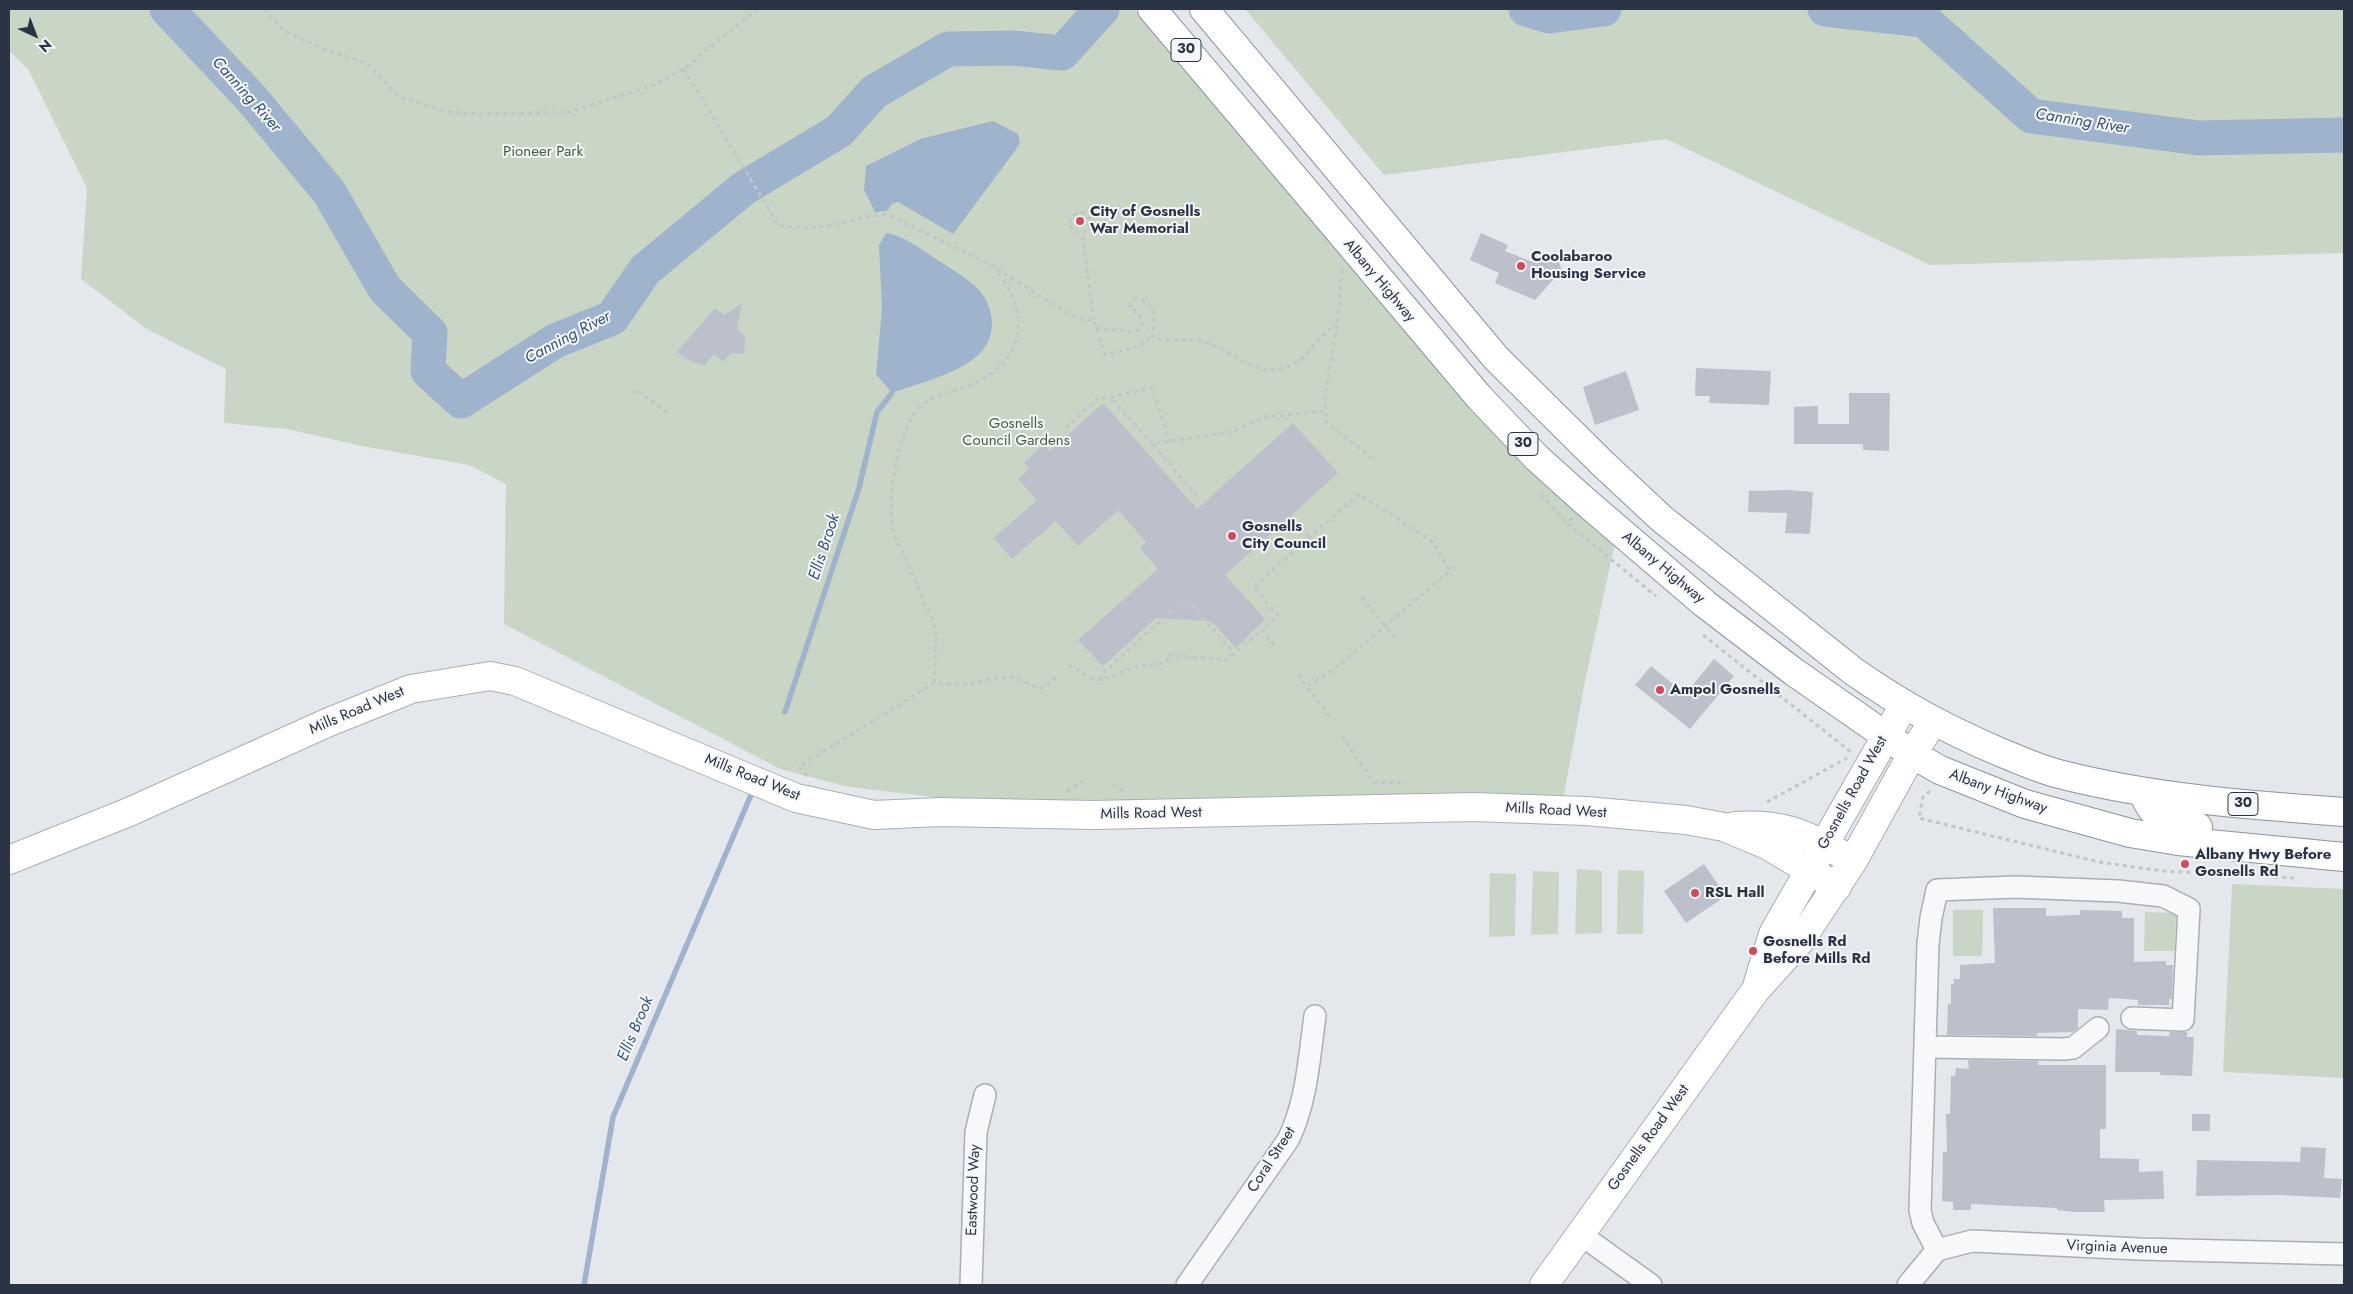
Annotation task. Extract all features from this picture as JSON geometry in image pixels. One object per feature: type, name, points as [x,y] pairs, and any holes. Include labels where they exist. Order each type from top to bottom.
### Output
[{"type":"main road","name":"Albany Highway","points":[[1152,9],[1479,397],[1555,474],[1705,604],[1794,672],[1912,754],[1948,774],[2025,804],[2130,833],[2178,841],[2344,857]]},
{"type":"main road","name":"30","points":[[1204,9],[1496,358],[1602,463],[1662,519],[1853,671],[1904,705],[1958,735],[2058,774],[2143,792],[2221,802],[2344,812]]},
{"type":"main road","points":[[1445,297],[1468,341],[1532,411],[1554,441],[1558,456],[1555,474]]},
{"type":"main road","name":"Mills Road West","points":[[9,860],[130,812],[329,722],[411,689],[490,676],[515,680],[796,798],[874,815],[940,812],[1093,815],[1473,807],[1586,811],[1686,820],[1724,827],[1767,844],[1837,887]]},
{"type":"main road","name":"Gosnells Road West","points":[[1755,991],[1773,934],[1872,765],[1885,735],[1904,705]]},
{"type":"main road","name":"Gosnells Road West","points":[[1544,1285],[1755,991],[1800,941],[1853,861],[1912,754],[1933,722]]},
{"type":"main road","points":[[2143,792],[2149,808],[2158,817],[2167,821],[2218,831],[2321,844],[2344,853]]},
{"type":"main road","name":"Mills Road West","points":[[1724,827],[1762,824],[1800,832],[1853,861]]},
{"type":"street","points":[[1908,1285],[1937,1250],[1923,1223],[1920,1210],[1928,944],[1930,918],[1937,890],[2016,887],[2118,892],[2164,896],[2188,909],[2182,1020],[2132,1018]]},
{"type":"street","name":"Coral Street","points":[[1187,1285],[1288,1140],[1297,1121],[1304,1094],[1315,1016]]},
{"type":"street","points":[[1925,1046],[2073,1048],[2098,1028]]},
{"type":"street","name":"Eastwood Way","points":[[971,1285],[976,1132],[985,1095]]},
{"type":"street","points":[[1580,1234],[1650,1285]]},
{"type":"street","name":"Virginia Avenue","points":[[1937,1250],[1972,1241],[2149,1249],[2344,1254]]},
{"type":"path","points":[[264,9],[284,31],[324,49],[367,63],[399,97],[449,112],[478,114],[570,112],[656,84],[684,69],[757,9]]},
{"type":"path","points":[[684,69],[779,226],[795,228],[843,223],[869,216],[889,215],[993,266],[1080,319],[1094,321]]},
{"type":"path","points":[[1079,213],[1088,216],[1090,223],[1088,230],[1082,233],[1076,232],[1070,224],[1071,218],[1079,213]]},
{"type":"path","points":[[1082,233],[1094,321],[1096,328],[1106,355],[1142,345],[1152,336],[1156,320],[1146,302],[1136,299],[1130,307],[1140,316],[1142,325],[1139,330],[1134,332],[1096,328]]},
{"type":"path","points":[[934,683],[936,634],[933,620],[893,530],[893,496],[896,471],[900,446],[909,424],[921,406],[937,396],[976,383],[1004,364],[1017,344],[1019,323],[1016,307],[1007,283],[993,266]]},
{"type":"path","points":[[1342,269],[1337,326],[1325,396],[1326,422],[1372,458]]},
{"type":"path","points":[[1152,336],[1165,342],[1186,339],[1206,342],[1220,347],[1255,368],[1266,371],[1298,362],[1320,336],[1327,330],[1337,326]]},
{"type":"path","points":[[1066,428],[1097,398],[1152,388],[1170,441]]},
{"type":"path","points":[[638,391],[668,413]]},
{"type":"path","points":[[1110,397],[1153,444],[1197,497]]},
{"type":"path","points":[[1153,444],[1234,431],[1266,418],[1326,411]]},
{"type":"path","points":[[1069,665],[1090,678],[1101,680],[1139,666],[1166,663],[1169,656],[1226,660],[1278,615],[1253,587],[1359,494],[1433,542],[1450,571],[1332,671],[1307,686]]},
{"type":"path","points":[[1290,516],[1309,537]]},
{"type":"path","points":[[1362,597],[1397,641]]},
{"type":"path","points":[[1101,680],[1102,674],[1185,598],[1234,653]]},
{"type":"path","points":[[1262,630],[1274,645]]},
{"type":"path","points":[[1298,675],[1332,719]]},
{"type":"path","points":[[810,780],[799,767],[934,683],[967,685],[995,678],[1013,677],[1040,688],[1046,687],[1056,677]]},
{"type":"path","points":[[1342,736],[1374,783],[1404,783]]},
{"type":"path","points":[[1759,806],[1854,754]]},
{"type":"path","points":[[1063,793],[1086,780]]},
{"type":"green space","name":"Gosnells Council Gardens","points":[[9,9],[1134,9],[1555,474],[1618,530],[1586,676],[1562,805],[1050,811],[849,787],[780,769],[504,624],[506,484],[469,465],[362,446],[287,429],[224,423],[226,369],[147,329],[81,279],[87,188],[28,69],[9,51]]},
{"type":"green space","points":[[1245,9],[2344,9],[2344,253],[1930,265],[1666,139],[1384,175]]},
{"type":"green space","points":[[1577,869],[1602,871],[1602,933],[1575,934]]},
{"type":"green space","points":[[1618,870],[1644,871],[1643,934],[1617,934]]},
{"type":"green space","points":[[1533,871],[1559,872],[1558,934],[1531,935]]},
{"type":"green space","points":[[1490,873],[1516,874],[1515,936],[1489,937]]},
{"type":"green space","points":[[2232,884],[2344,889],[2344,1078],[2223,1072]]},
{"type":"green space","points":[[1953,910],[1983,910],[1982,956],[1953,956]]},
{"type":"green space","points":[[2145,912],[2176,913],[2175,951],[2144,951]]},
{"type":"water","points":[[993,121],[1018,134],[1020,144],[953,234],[898,202],[892,204],[887,211],[875,212],[864,190],[866,166],[920,139]]},
{"type":"water","points":[[886,233],[911,242],[970,282],[985,298],[992,321],[992,329],[987,344],[974,359],[940,376],[892,393],[876,374],[882,309],[879,245]]},
{"type":"building","name":"Coolabaroo Housing Service","points":[[1481,233],[1508,245],[1505,251],[1530,261],[1555,252],[1562,270],[1535,300],[1495,283],[1499,273],[1470,260]]},
{"type":"building","points":[[742,303],[737,328],[745,337],[744,354],[731,353],[723,362],[714,354],[704,366],[688,360],[677,352],[715,308],[724,315]]},
{"type":"building","points":[[1696,368],[1771,371],[1769,405],[1709,403],[1710,396],[1695,396]]},
{"type":"building","points":[[1626,371],[1639,410],[1595,425],[1583,387]]},
{"type":"building","points":[[1849,393],[1890,393],[1889,451],[1863,450],[1863,444],[1794,444],[1794,407],[1818,406],[1818,424],[1849,424]]},
{"type":"building","name":"Gosnells City Council","points":[[1103,403],[1197,509],[1293,423],[1338,473],[1225,575],[1265,619],[1236,648],[1211,621],[1156,618],[1103,666],[1078,640],[1158,569],[1140,548],[1146,542],[1118,510],[1078,546],[1056,521],[1012,559],[994,538],[1037,500],[1018,479],[1029,469],[1024,462],[1044,444],[1050,451]]},
{"type":"building","points":[[1788,490],[1813,492],[1810,534],[1785,533],[1787,513],[1748,512],[1749,491]]},
{"type":"building","name":"Ampol Gosnells","points":[[1714,659],[1734,676],[1690,729],[1635,685],[1651,666],[1685,694]]},
{"type":"building","name":"RSL Hall","points":[[1704,864],[1726,896],[1686,923],[1664,891]]},
{"type":"building","points":[[1993,908],[2046,908],[2046,916],[2080,915],[2080,910],[2122,911],[2122,918],[2134,918],[2134,962],[2166,961],[2166,965],[2173,965],[2172,999],[2169,999],[2169,1005],[2138,1005],[2138,1000],[2109,998],[2108,1010],[2078,1009],[2078,1028],[2073,1032],[2037,1033],[2037,1036],[1947,1035],[1948,1004],[1951,1004],[1951,984],[1954,984],[1954,979],[1960,979],[1960,965],[1995,963]]},
{"type":"building","points":[[2116,1029],[2137,1031],[2137,1035],[2169,1036],[2170,1032],[2187,1032],[2187,1037],[2194,1037],[2192,1076],[2160,1075],[2160,1072],[2115,1072]]},
{"type":"building","points":[[1968,1060],[2038,1061],[2038,1065],[2106,1065],[2106,1129],[2100,1129],[2100,1158],[2139,1159],[2139,1172],[2163,1171],[2164,1199],[2104,1200],[2105,1212],[2074,1212],[2057,1210],[2057,1208],[1971,1204],[1971,1210],[1953,1210],[1953,1202],[1942,1201],[1943,1152],[1947,1152],[1946,1114],[1950,1114],[1951,1076],[1955,1076],[1956,1068],[1969,1069]]},
{"type":"building","points":[[2192,1114],[2210,1114],[2210,1131],[2192,1131]]},
{"type":"building","points":[[2301,1147],[2326,1148],[2324,1178],[2342,1179],[2340,1198],[2282,1195],[2196,1196],[2197,1160],[2300,1162]]},
{"type":"waterway","name":"Canning River","points":[[167,9],[251,98],[329,192],[385,289],[430,333],[428,371],[461,401],[555,341],[612,318],[645,270],[744,188],[839,131],[874,92],[948,49],[1013,48],[1062,53],[1102,9]]},
{"type":"waterway","name":"Canning River","points":[[1526,9],[1549,16],[1604,9]]},
{"type":"waterway","name":"Canning River","points":[[1825,9],[1924,20],[2031,116],[2199,138],[2344,135]]},
{"type":"waterway","name":"Ellis Brook","points":[[785,712],[859,488],[877,412],[892,393]]},
{"type":"waterway","name":"Ellis Brook","points":[[584,1285],[613,1117],[751,795]]},
{"type":"place","name":"City of Gosnells War Memorial","points":[[1080,221]]},
{"type":"place","name":"Coolabaroo Housing Service","points":[[1521,266]]},
{"type":"place","name":"Gosnells City Council","points":[[1232,536]]},
{"type":"place","name":"Ampol Gosnells","points":[[1660,690]]},
{"type":"place","name":"Albany Hwy Before Gosnells Rd","points":[[2185,864]]},
{"type":"place","name":"RSL Hall","points":[[1695,893]]},
{"type":"place","name":"Gosnells Rd Before Mills Rd","points":[[1753,951]]},
{"type":"park label","name":"Pioneer Park","points":[[543,152]]}]
